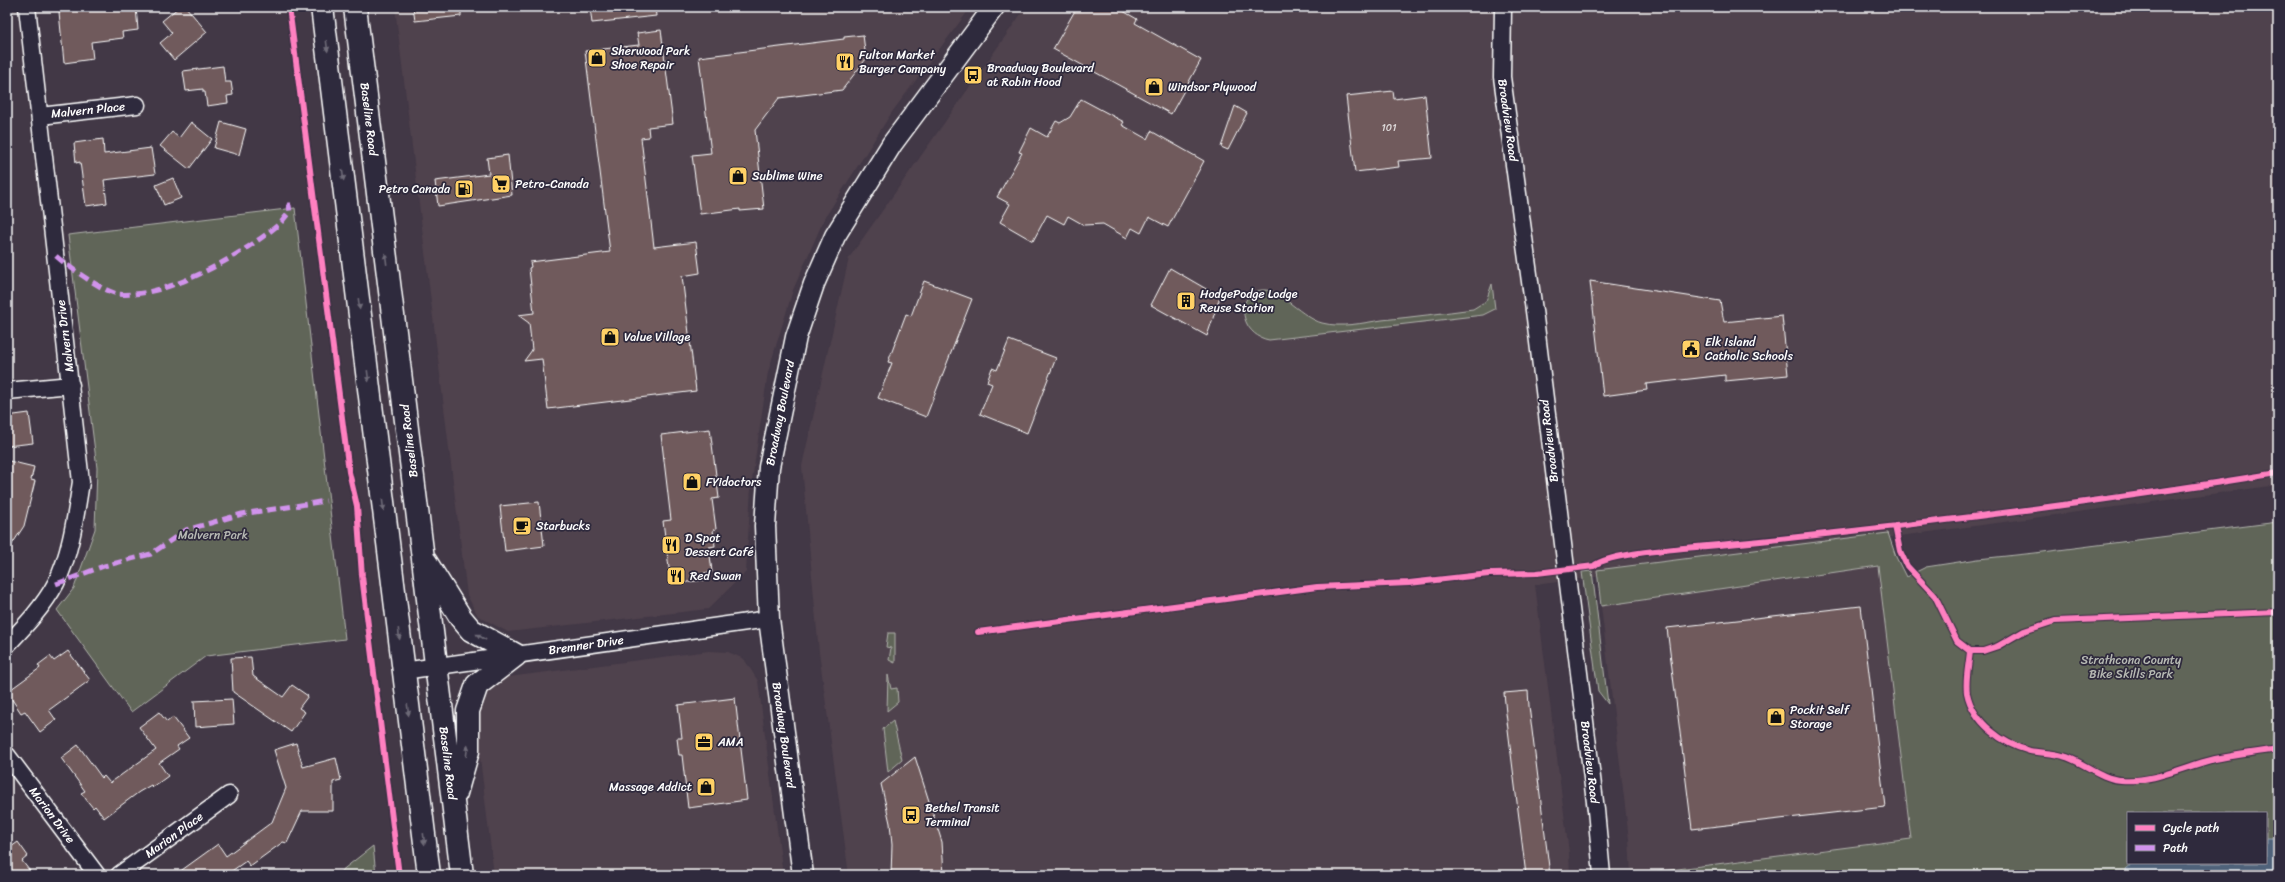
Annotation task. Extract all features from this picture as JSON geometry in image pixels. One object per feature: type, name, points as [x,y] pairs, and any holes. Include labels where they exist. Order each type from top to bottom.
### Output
[{"type":"main road","points":[[322,7],[429,875]]},
{"type":"main road","name":"Baseline Road","points":[[355,7],[462,875]]},
{"type":"main road","points":[[423,557],[461,618],[471,630],[516,654],[478,685],[468,711],[468,750],[453,802]]},
{"type":"street","name":"Malvern Drive","points":[[7,645],[39,609],[57,582],[76,519],[81,482],[27,7]]},
{"type":"street","name":"Broadway Boulevard","points":[[803,875],[769,619],[765,526],[769,467],[796,337],[814,284],[835,236],[881,160],[994,7]]},
{"type":"street","name":"Broadview Road","points":[[1503,7],[1502,77],[1535,318],[1596,810],[1602,875]]},
{"type":"street","name":"Malvern Place","points":[[40,116],[137,105]]},
{"type":"street","points":[[7,391],[71,385]]},
{"type":"street","name":"Bremner Drive","points":[[403,671],[436,668],[516,654],[769,619]]},
{"type":"street","name":"Marion Drive","points":[[7,755],[97,875]]},
{"type":"street","name":"Marion Place","points":[[119,875],[229,795]]},
{"type":"shaded area","points":[[395,7],[971,7],[892,112],[824,219],[793,290],[768,372],[751,487],[746,572],[708,609],[508,632],[478,616],[467,595]]},
{"type":"shaded area","points":[[1026,7],[2278,7],[2278,485],[1535,585],[1569,853],[1570,875],[849,875],[819,652],[802,466],[849,258]]},
{"type":"shaded area","points":[[1878,566],[1911,840],[1631,874],[1629,839],[1601,606]]},
{"type":"shaded area","points":[[709,651],[728,652],[744,659],[758,681],[783,875],[494,875],[475,715],[478,699],[501,678]]},
{"type":"green space","name":"Malvern Park","points":[[295,208],[345,639],[206,656],[131,712],[57,610],[74,588],[95,529],[97,468],[68,235]]},
{"type":"green space","points":[[1492,284],[1495,309],[1483,315],[1269,340],[1258,336],[1251,330],[1246,321],[1244,312],[1248,297],[1255,292],[1265,290],[1278,294],[1307,316],[1322,323],[1337,325],[1352,324],[1473,309],[1486,301]]},
{"type":"green space","name":"Strathcona County Bike Skills Park","points":[[2278,522],[2278,875],[1631,875],[1911,839],[1878,566],[1601,606],[1597,570],[1888,533],[1896,557],[1906,577],[1926,567],[1978,559]]},
{"type":"green space","points":[[1592,571],[1608,704],[1598,691],[1582,572]]},
{"type":"green space","points":[[888,633],[895,633],[895,663],[889,660],[891,648],[886,647]]},
{"type":"green space","points":[[888,675],[891,689],[897,688],[898,702],[887,711]]},
{"type":"green space","points":[[893,721],[902,760],[888,772],[883,729]]},
{"type":"green space","points":[[373,846],[376,875],[336,875]]},
{"type":"water","points":[[2267,838],[2278,838],[2278,875],[2128,875],[2126,869],[2132,864],[2267,864]]},
{"type":"building","points":[[93,7],[136,7],[138,30],[122,32],[123,38],[91,42],[93,59],[64,63],[59,12]]},
{"type":"building","points":[[179,7],[186,7],[207,32],[174,60],[160,43],[172,33],[162,21]]},
{"type":"building","points":[[413,7],[461,7],[461,16],[415,21]]},
{"type":"building","points":[[590,7],[655,7],[656,16],[592,23]]},
{"type":"building","name":"Windsor Plywood","points":[[1077,7],[1116,7],[1137,19],[1135,23],[1201,60],[1171,114],[1053,49]]},
{"type":"building","name":"Value Village","points":[[661,30],[673,124],[648,127],[649,137],[641,138],[654,247],[696,242],[700,273],[682,276],[696,391],[548,409],[542,359],[524,361],[532,350],[529,323],[518,315],[534,313],[529,268],[531,267],[530,262],[610,252],[585,51],[639,45],[637,33]]},
{"type":"building","points":[[863,35],[866,59],[842,90],[779,98],[755,130],[764,209],[740,211],[740,209],[700,214],[692,155],[711,153],[699,57],[844,39],[844,37]]},
{"type":"building","points":[[223,66],[225,82],[231,82],[233,95],[227,96],[228,103],[207,106],[205,92],[203,92],[203,89],[186,91],[183,71]]},
{"type":"building","points":[[1393,91],[1394,99],[1425,95],[1432,158],[1398,161],[1399,167],[1355,172],[1346,96]]},
{"type":"building","points":[[1081,99],[1124,122],[1122,125],[1147,139],[1151,131],[1204,161],[1168,227],[1149,217],[1141,233],[1132,228],[1127,238],[1103,224],[1084,225],[1068,216],[1064,224],[1047,215],[1033,241],[1000,222],[1010,204],[997,197],[1022,153],[1019,152],[1031,128],[1047,137],[1056,121],[1060,123],[1070,117]]},
{"type":"building","points":[[1235,106],[1247,113],[1228,150],[1221,147]]},
{"type":"building","points":[[191,122],[212,139],[189,169],[160,146],[172,132],[179,138]]},
{"type":"building","points":[[221,122],[246,129],[239,155],[214,148]]},
{"type":"building","points":[[103,139],[104,154],[151,148],[155,174],[104,180],[107,203],[86,206],[80,162],[76,163],[74,143]]},
{"type":"building","name":"Petro Canada","points":[[508,155],[512,195],[438,206],[435,181],[489,174],[487,158]]},
{"type":"building","points":[[173,178],[181,198],[164,205],[156,185]]},
{"type":"building","name":"HodgePodge Lodge Reuse Station","points":[[1170,268],[1220,297],[1207,336],[1151,305]]},
{"type":"building","points":[[924,281],[972,299],[926,417],[878,398],[892,363],[888,362],[906,314],[911,316]]},
{"type":"building","name":"Elk Island Catholic Schools","points":[[1590,281],[1720,301],[1724,322],[1782,316],[1788,375],[1725,381],[1725,375],[1646,384],[1647,390],[1603,396]]},
{"type":"building","points":[[1009,340],[1056,358],[1027,433],[980,414],[992,384],[987,382],[992,368],[997,370]]},
{"type":"building","points":[[29,413],[33,443],[7,446],[7,416]]},
{"type":"building","points":[[710,429],[719,498],[712,499],[716,529],[713,530],[715,546],[709,547],[712,572],[704,573],[705,580],[671,584],[663,521],[671,520],[661,435]]},
{"type":"building","points":[[9,461],[34,467],[31,480],[35,481],[24,526],[7,552],[7,471]]},
{"type":"building","name":"Starbucks","points":[[539,502],[544,546],[505,551],[500,506]]},
{"type":"building","name":"Pockit Self Storage","points":[[1861,606],[1885,807],[1692,829],[1667,628]]},
{"type":"building","points":[[68,651],[90,680],[49,710],[56,720],[40,732],[25,711],[21,713],[7,692],[40,668],[38,665],[50,656],[54,661]]},
{"type":"building","points":[[251,657],[253,676],[283,697],[292,685],[308,696],[299,708],[305,712],[291,732],[233,692],[231,658]]},
{"type":"building","points":[[1528,691],[1550,875],[1526,875],[1506,713],[1504,693]]},
{"type":"building","points":[[735,698],[747,800],[688,808],[682,755],[679,755],[677,738],[682,738],[678,705]]},
{"type":"building","points":[[232,699],[234,724],[195,727],[194,701]]},
{"type":"building","points":[[159,712],[167,722],[173,717],[189,738],[177,746],[179,749],[159,763],[168,776],[153,787],[151,785],[139,792],[104,818],[95,806],[93,808],[81,793],[85,791],[61,758],[78,745],[102,778],[104,776],[110,783],[156,750],[139,727]]},
{"type":"building","points":[[296,743],[303,767],[336,758],[341,780],[333,782],[333,811],[302,811],[287,843],[283,842],[250,866],[246,861],[226,875],[175,875],[218,844],[226,856],[272,822],[286,788],[274,750]]},
{"type":"building","name":"Bethel Transit Terminal","points":[[915,757],[942,842],[944,875],[891,875],[892,845],[890,823],[881,784]]},
{"type":"building","points":[[18,842],[28,856],[22,861],[33,875],[7,875],[7,850]]},
{"type":"marked path","points":[[56,256],[86,278],[112,292],[118,294],[137,294],[158,290],[202,273],[245,249],[280,224],[290,212],[289,205],[291,205]]},
{"type":"marked path","points":[[56,584],[104,566],[151,554],[186,530],[242,514],[326,501]]},
{"type":"cycle path","points":[[289,7],[349,472],[357,506],[362,576],[399,875]]},
{"type":"cycle path","points":[[978,632],[1317,587],[1409,583],[1489,574],[1537,573],[1594,566],[1619,556],[1640,553],[1942,521],[2144,494],[2278,473]]},
{"type":"cycle path","points":[[1895,526],[1900,551],[1907,566],[1935,596],[1957,641],[1970,651],[1983,651],[1998,646],[2024,631],[2055,621],[2278,612]]},
{"type":"cycle path","points":[[1970,651],[1967,693],[1970,704],[1975,713],[1990,730],[1999,737],[2020,748],[2070,758],[2106,777],[2121,780],[2145,779],[2157,777],[2215,759],[2278,749]]},
{"type":"place","name":"Sherwood Park Shoe Repair","points":[[597,58]]},
{"type":"place","name":"Fulton Market Burger Company","points":[[845,62]]},
{"type":"place","name":"Broadway Boulevard at Robin Hood","points":[[973,75]]},
{"type":"place","name":"Windsor Plywood","points":[[1154,87]]},
{"type":"place","name":"Sublime Wine","points":[[738,176]]},
{"type":"place","name":"Petro-Canada","points":[[501,184]]},
{"type":"place","name":"Petro Canada","points":[[464,189]]},
{"type":"place","name":"HodgePodge Lodge Reuse Station","points":[[1186,301]]},
{"type":"place","name":"Value Village","points":[[610,337]]},
{"type":"place","name":"Elk Island Catholic Schools","points":[[1691,349]]},
{"type":"place","name":"FYidoctors","points":[[692,482]]},
{"type":"place","name":"Starbucks","points":[[522,526]]},
{"type":"place","name":"D Spot Dessert Café","points":[[671,545]]},
{"type":"place","name":"Red Swan","points":[[676,576]]},
{"type":"place","name":"Pockit Self Storage","points":[[1776,717]]},
{"type":"place","name":"AMA","points":[[704,742]]},
{"type":"place","name":"Massage Addict","points":[[706,787]]},
{"type":"place","name":"Bethel Transit Terminal","points":[[911,815]]}]
